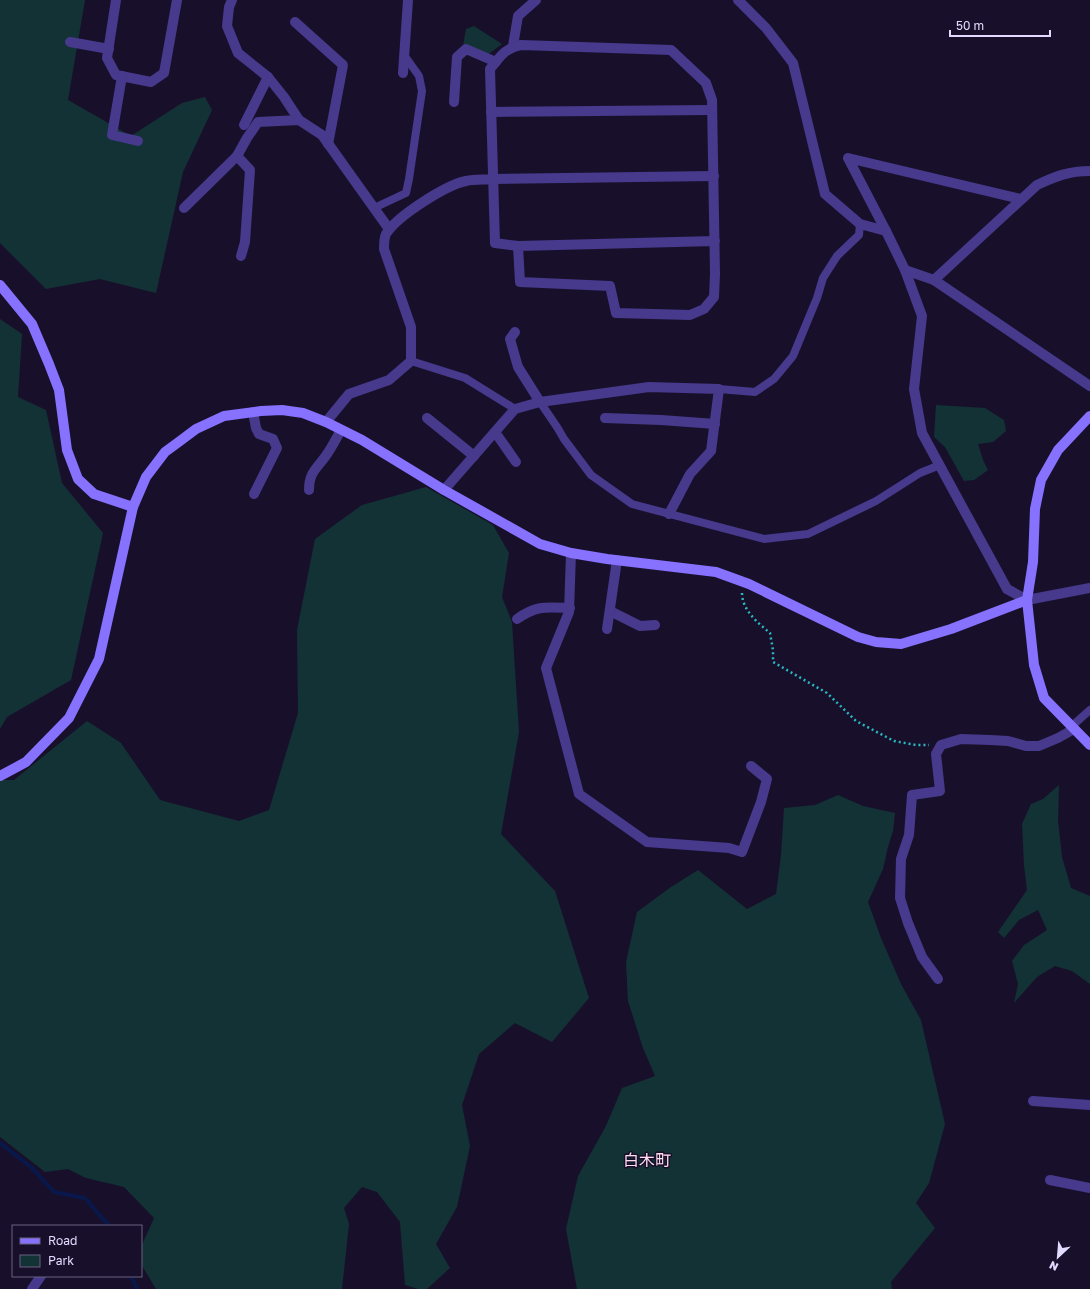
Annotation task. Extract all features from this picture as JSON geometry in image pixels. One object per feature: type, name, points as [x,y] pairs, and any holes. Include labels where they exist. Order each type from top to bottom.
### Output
[{"type":"street","points":[[116,0],[107,58],[116,75],[151,82],[164,73],[177,0]]},
{"type":"street","points":[[232,0],[229,7],[227,26],[238,53],[268,77],[284,96],[299,120],[322,135],[389,230]]},
{"type":"street","points":[[403,73],[408,0]]},
{"type":"street","points":[[513,46],[518,16],[536,0]]},
{"type":"street","points":[[738,0],[766,28],[792,63],[825,194],[860,224],[886,231]]},
{"type":"street","points":[[295,22],[343,65],[328,144]]},
{"type":"street","points":[[70,42],[109,49]]},
{"type":"street","points":[[518,246],[520,282],[610,286],[616,313],[690,315],[704,309],[714,297],[715,241],[712,100],[706,83],[671,50],[521,45],[513,46],[506,50],[490,69],[495,243],[518,246],[715,241]]},
{"type":"street","points":[[454,102],[457,57],[466,49],[496,62]]},
{"type":"street","points":[[122,76],[112,135],[138,141]]},
{"type":"street","points":[[244,125],[268,77]]},
{"type":"street","points":[[492,112],[712,110]]},
{"type":"street","points":[[184,208],[236,156],[246,138],[258,122],[299,120]]},
{"type":"street","points":[[236,156],[250,170],[245,242],[241,256]]},
{"type":"street","points":[[1021,199],[848,158],[905,270],[922,316],[914,389],[922,434],[1007,589],[1027,600]]},
{"type":"street","points":[[934,280],[1037,185],[1056,176],[1076,171],[1090,171]]},
{"type":"street","points":[[326,422],[349,394],[390,380],[411,360],[411,327],[384,249],[385,235],[393,224],[420,203],[452,186],[466,181],[494,179],[714,176]]},
{"type":"street","points":[[905,270],[934,280],[1090,386]]},
{"type":"street","points":[[0,285],[32,324],[59,390],[67,450],[78,478],[94,494],[133,507]]},
{"type":"street","points":[[515,332],[510,339],[518,367],[540,402]]},
{"type":"street","points":[[444,490],[515,409],[540,402],[649,387],[719,390],[711,451],[690,474],[669,514]]},
{"type":"street","points":[[0,776],[26,762],[69,718],[92,672],[100,651],[133,507],[146,477],[165,452],[196,429],[224,416],[282,410],[303,413],[326,422],[362,440],[444,490],[540,544],[572,553],[716,572],[746,583],[858,637],[876,642],[901,644],[951,629],[1027,600],[1090,588]]},
{"type":"street","points":[[253,412],[256,428],[259,434],[273,439],[277,448],[254,494]]},
{"type":"street","points":[[1090,416],[1058,450],[1041,480],[1035,509],[1033,562],[1027,600],[1034,665],[1044,698],[1090,745]]},
{"type":"street","points":[[427,418],[474,456]]},
{"type":"street","points":[[605,418],[715,424]]},
{"type":"street","points":[[309,490],[309,481],[314,469],[325,457],[341,430]]},
{"type":"street","points":[[495,432],[516,462]]},
{"type":"street","points":[[572,553],[570,612],[546,668],[579,794],[647,842],[729,848],[742,852],[761,802],[767,779],[751,766]]},
{"type":"street","points":[[607,629],[617,560]]},
{"type":"street","points":[[517,619],[527,612],[540,607],[570,608]]},
{"type":"street","points":[[610,611],[640,626],[655,625]]},
{"type":"street","points":[[938,980],[922,957],[900,898],[901,859],[909,835],[912,796],[940,791],[936,754],[942,745],[961,739],[1008,741],[1026,746],[1039,746],[1058,738],[1073,727]]},
{"type":"street","points":[[1033,1101],[1090,1105]]},
{"type":"street","points":[[1050,1180],[1090,1188]]},
{"type":"street","points":[[32,1289],[40,1277]]},
{"type":"lane","points":[[374,208],[406,193],[409,179],[422,92],[419,76],[404,55]]},
{"type":"lane","points":[[719,390],[755,392],[779,373],[793,356],[817,298],[822,278],[837,256],[859,235],[860,224]]},
{"type":"lane","points":[[411,360],[465,378],[515,409]]},
{"type":"lane","points":[[540,402],[564,439],[591,475],[632,504],[764,539],[808,534],[876,501],[920,473],[940,465]]},
{"type":"lane","points":[[1073,727],[1090,710]]},
{"type":"path","points":[[746,583],[742,592],[742,598],[749,613],[770,633],[773,650],[773,662],[827,693],[856,722],[894,741],[916,745],[942,745]]},
{"type":"green space","points":[[0,0],[85,0],[68,100],[131,136],[182,103],[205,97],[212,110],[183,172],[156,293],[100,279],[46,289],[0,243]]},
{"type":"green space","points":[[474,26],[502,44],[486,56],[463,46],[466,29]]},
{"type":"green space","points":[[0,319],[22,334],[18,397],[46,410],[62,483],[103,533],[71,680],[7,717],[0,729]]},
{"type":"green space","points":[[936,405],[985,408],[1004,420],[1006,431],[993,442],[978,444],[988,470],[974,480],[964,481],[945,447],[934,437]]},
{"type":"green space","points":[[426,487],[493,525],[509,553],[502,597],[512,622],[519,732],[501,834],[555,891],[589,998],[552,1042],[515,1023],[479,1054],[462,1105],[470,1146],[457,1207],[436,1244],[450,1268],[427,1289],[418,1289],[405,1285],[400,1222],[377,1192],[362,1187],[344,1208],[349,1224],[342,1289],[156,1289],[142,1266],[142,1245],[154,1218],[124,1187],[86,1178],[68,1169],[45,1172],[0,1137],[0,780],[14,780],[87,721],[121,743],[160,800],[239,821],[269,810],[298,713],[297,630],[315,539],[362,505]]},
{"type":"green space","points":[[1059,785],[1058,821],[1062,857],[1071,888],[1090,896],[1090,984],[1072,971],[1055,966],[1037,977],[1014,1003],[1018,984],[1012,961],[1024,945],[1047,930],[1038,910],[1019,920],[1004,938],[998,932],[1027,890],[1022,824],[1031,804],[1043,799]]},
{"type":"green space","points":[[838,795],[863,806],[895,813],[893,831],[883,869],[868,902],[881,938],[901,984],[921,1020],[945,1124],[929,1183],[916,1203],[935,1228],[891,1282],[892,1289],[577,1289],[566,1229],[578,1176],[606,1126],[622,1088],[655,1076],[643,1048],[628,1001],[626,962],[637,912],[671,887],[698,870],[747,909],[776,894],[781,855],[784,808],[815,805]]},
{"type":"waterway","points":[[0,1143],[31,1167],[54,1192],[85,1198],[108,1225]]},
{"type":"waterway","points":[[131,1277],[137,1289]]},
{"type":"district","name":"白木町","points":[[647,1160]]}]
